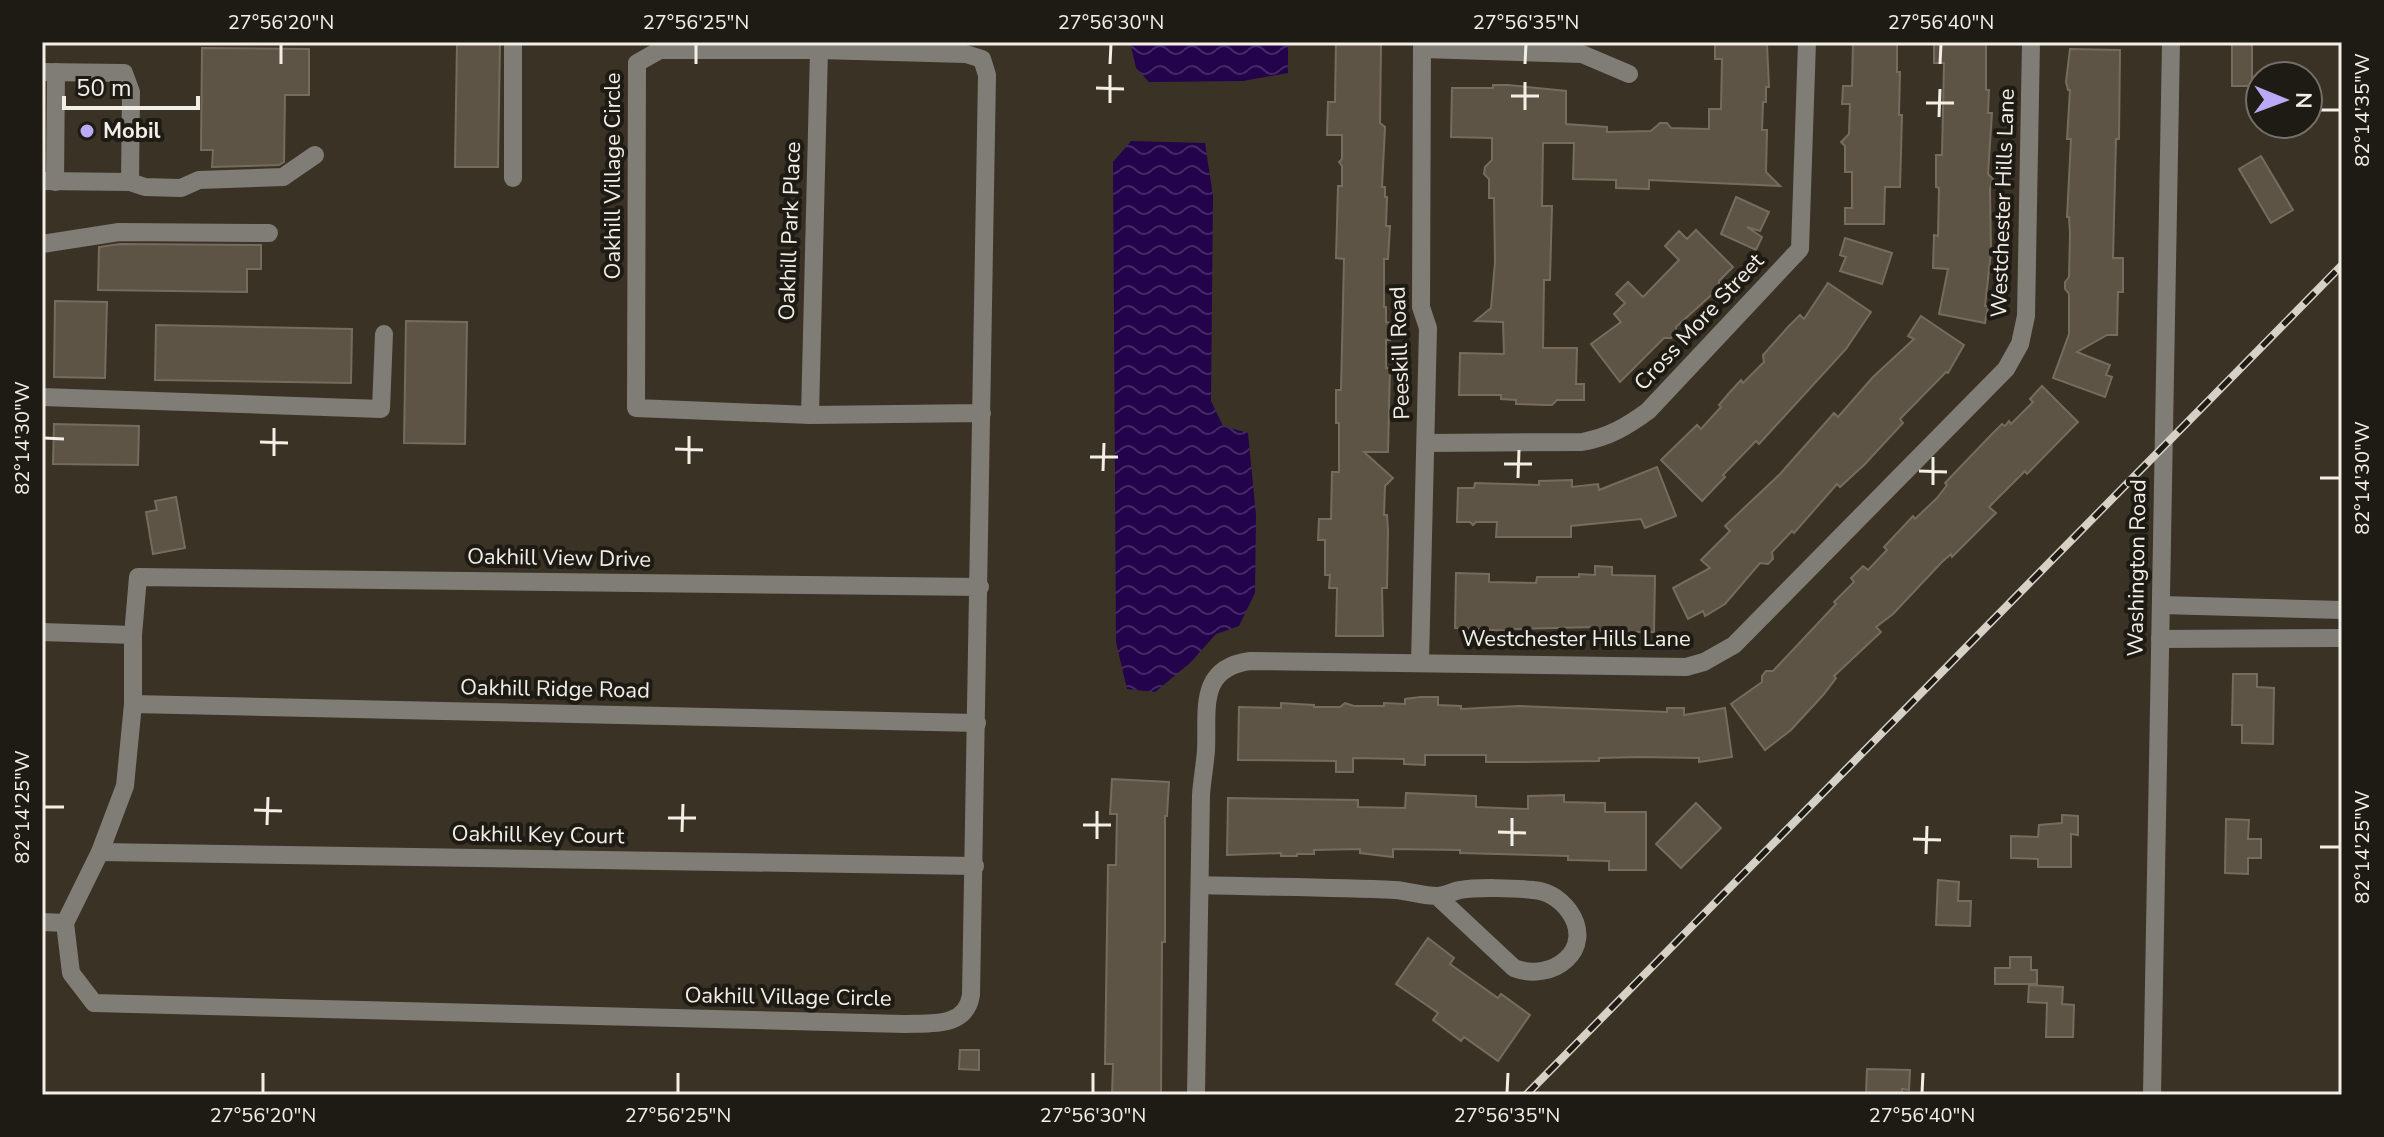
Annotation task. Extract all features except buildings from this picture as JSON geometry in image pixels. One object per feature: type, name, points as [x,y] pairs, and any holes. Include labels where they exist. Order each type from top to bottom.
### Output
[{"type":"street","points":[[513,42],[513,178]]},
{"type":"street","name":"Cross More Street","points":[[1427,443],[1582,442],[1606,438],[1626,428],[1648,411],[1800,249],[1807,42]]},
{"type":"street","name":"Westchester Hills Lane","points":[[1196,1095],[1201,795],[1207,695],[1214,679],[1224,668],[1250,661],[1686,667],[1718,655],[1746,634],[2006,369],[2020,344],[2026,316],[2031,42]]},
{"type":"street","name":"Washington Road","points":[[2152,1095],[2171,42]]},
{"type":"street","points":[[1422,45],[1582,54],[1629,74]]},
{"type":"street","name":"Peeskill Road","points":[[1420,663],[1428,328],[1421,307],[1422,45]]},
{"type":"street","name":"Oakhill Village Circle","points":[[65,923],[71,973],[94,1003],[904,1024],[949,1022],[963,1013],[971,995],[980,587],[987,75],[982,59],[966,54],[660,50],[637,63],[636,408],[810,415],[982,413]]},
{"type":"street","name":"Oakhill Park Place","points":[[810,415],[819,50]]},
{"type":"street","points":[[130,182],[131,92],[124,73],[49,72],[49,181],[130,182],[145,187],[181,188],[199,180],[283,177],[315,155]]},
{"type":"street","points":[[42,244],[119,232],[269,233]]},
{"type":"street","points":[[42,397],[381,409],[384,334]]},
{"type":"street","name":"Oakhill View Drive","points":[[133,635],[138,577],[980,587]]},
{"type":"street","points":[[2161,605],[2342,610]]},
{"type":"street","points":[[42,632],[133,635],[133,704],[125,786],[100,852],[65,923],[42,922]]},
{"type":"street","points":[[2160,639],[2342,638]]},
{"type":"street","name":"Oakhill Ridge Road","points":[[133,704],[977,723]]},
{"type":"street","name":"Oakhill Key Court","points":[[100,852],[975,866]]},
{"type":"street","points":[[1200,885],[1397,890],[1438,897],[1462,889],[1533,890],[1558,899],[1574,919],[1576,943],[1566,960],[1555,968],[1544,972],[1523,971],[1514,968],[1438,897]]},
{"type":"water","points":[[1130,42],[1288,42],[1288,73],[1243,81],[1149,82],[1136,68]]},
{"type":"water","points":[[1131,141],[1205,143],[1213,196],[1211,401],[1223,426],[1248,433],[1256,515],[1255,593],[1239,626],[1216,634],[1190,663],[1155,692],[1127,689],[1116,642],[1113,162]]},
{"type":"railway","points":[[1526,1095],[2342,265]]},
{"type":"place","name":"Mobil","points":[[87,131]]}]
